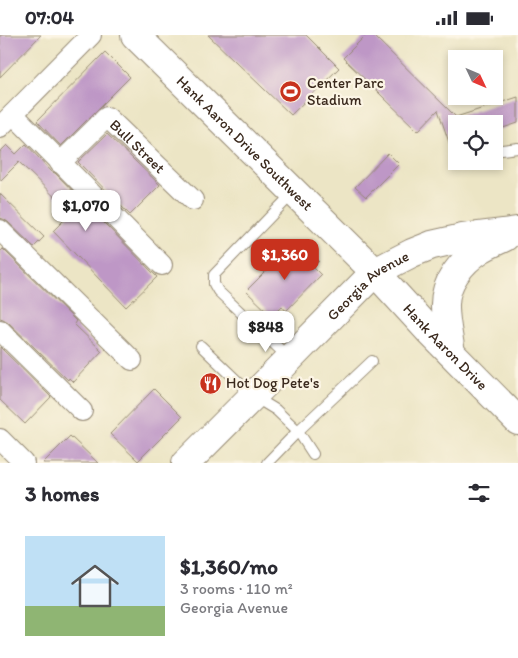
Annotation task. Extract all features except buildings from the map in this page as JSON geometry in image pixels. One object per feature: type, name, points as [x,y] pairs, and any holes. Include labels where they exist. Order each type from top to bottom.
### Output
[{"type":"main road","name":"Hank Aaron Drive Southwest","points":[[136,35],[375,272]]},
{"type":"main road","name":"Georgia Avenue","points":[[186,463],[375,272],[432,245],[463,238],[518,231]]},
{"type":"main road","points":[[451,353],[445,306],[446,291],[449,284],[462,265],[480,250],[518,231]]},
{"type":"main road","name":"Hank Aaron Drive","points":[[375,272],[431,333],[518,421]]},
{"type":"street","points":[[91,35],[6,121],[60,163],[162,265]]},
{"type":"street","name":"Bull Street","points":[[60,163],[107,117],[194,200]]},
{"type":"street","points":[[0,230],[132,360]]},
{"type":"street","points":[[0,330],[82,411]]},
{"type":"street","points":[[3,447],[24,463]]},
{"type":"lane","points":[[503,150],[518,148]]},
{"type":"lane","points":[[289,359],[218,291],[214,284],[214,275],[294,192]]},
{"type":"lane","points":[[201,346],[253,397],[276,410],[298,431],[313,454]]},
{"type":"lane","points":[[268,463],[298,431],[372,361]]},
{"type":"place","name":"Center Parc Stadium","points":[[291,92]]},
{"type":"place","name":"Hot Dog Pete's","points":[[210,383]]}]
